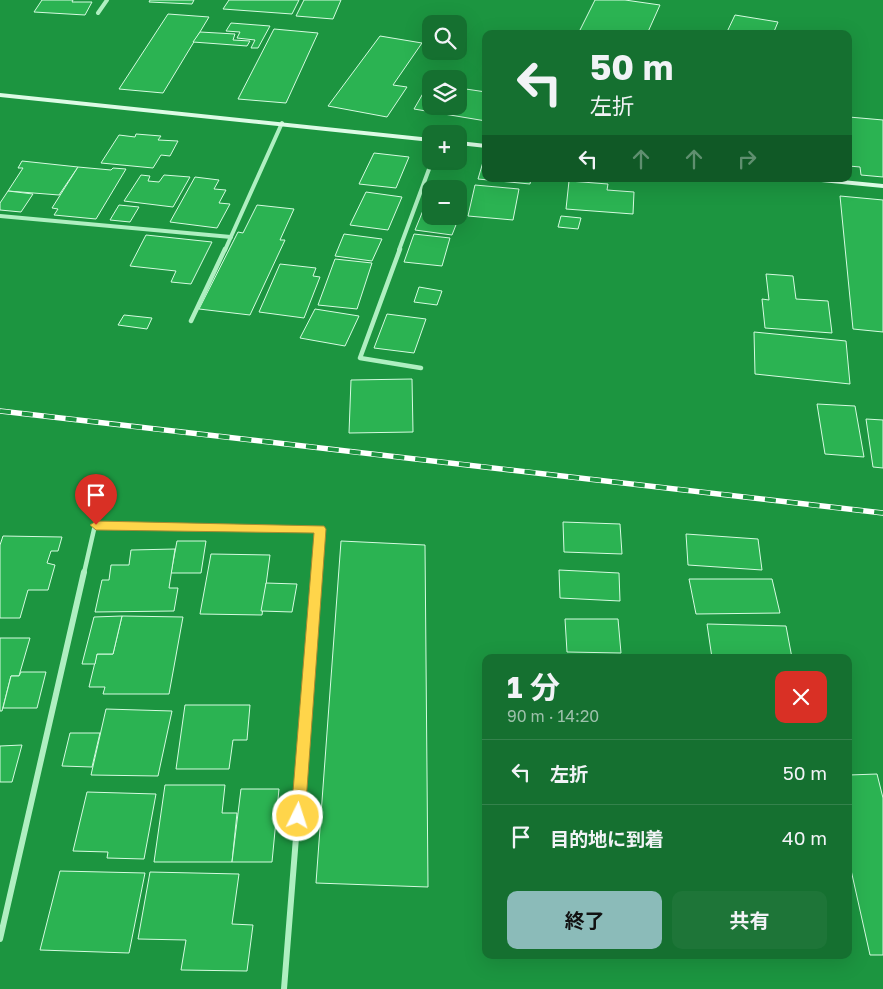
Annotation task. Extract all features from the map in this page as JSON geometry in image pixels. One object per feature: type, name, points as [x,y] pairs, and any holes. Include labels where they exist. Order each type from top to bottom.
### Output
[{"type":"street","points":[[98,13],[107,0]]},
{"type":"street","points":[[0,95],[422,139]]},
{"type":"street","points":[[191,321],[232,237],[282,124]]},
{"type":"street","points":[[467,144],[482,146]]},
{"type":"street","points":[[421,368],[360,358],[429,170]]},
{"type":"street","points":[[841,182],[883,186]]},
{"type":"street","points":[[0,216],[232,237]]},
{"type":"street","points":[[0,940],[96,525],[320,529],[284,989]]},
{"type":"building","points":[[42,0],[92,2],[85,15],[34,12]]},
{"type":"building","points":[[150,0],[194,0],[192,4],[149,2]]},
{"type":"building","points":[[229,0],[299,0],[292,14],[223,9]]},
{"type":"building","points":[[304,0],[341,0],[333,19],[296,16]]},
{"type":"building","points":[[595,0],[625,0],[660,5],[649,30],[580,30]]},
{"type":"building","points":[[168,14],[209,17],[163,93],[119,89]]},
{"type":"building","points":[[735,15],[778,22],[775,30],[728,30]]},
{"type":"building","points":[[231,23],[270,26],[258,48],[251,48],[255,40],[237,38],[240,32],[226,31]]},
{"type":"building","points":[[274,29],[318,33],[286,103],[238,99]]},
{"type":"building","points":[[200,32],[235,34],[233,40],[250,41],[247,46],[193,42]]},
{"type":"building","points":[[380,36],[422,43],[393,85],[407,87],[387,117],[328,106]]},
{"type":"building","points":[[467,89],[482,91],[482,120],[450,115],[467,115]]},
{"type":"building","points":[[422,95],[422,110],[414,109]]},
{"type":"building","points":[[852,117],[883,120],[883,177],[861,175],[860,167],[852,166]]},
{"type":"building","points":[[136,134],[161,136],[158,140],[178,141],[170,156],[161,155],[153,168],[101,163],[119,135],[135,137]]},
{"type":"building","points":[[374,153],[409,157],[396,188],[359,184]]},
{"type":"building","points":[[22,161],[78,167],[59,195],[8,191],[23,168],[18,168]]},
{"type":"building","points":[[482,165],[482,179],[478,179]]},
{"type":"building","points":[[78,167],[111,170],[113,168],[126,169],[96,219],[54,215],[58,209],[52,208]]},
{"type":"building","points":[[141,175],[150,176],[148,181],[159,182],[164,175],[190,177],[173,207],[124,201]]},
{"type":"building","points":[[195,177],[219,180],[214,189],[226,190],[219,203],[230,204],[217,228],[170,222]]},
{"type":"building","points":[[509,182],[530,182],[530,184]]},
{"type":"building","points":[[569,182],[608,184],[607,190],[634,192],[633,214],[566,209]]},
{"type":"building","points":[[475,185],[519,189],[513,220],[468,216]]},
{"type":"building","points":[[8,191],[33,194],[21,212],[0,210],[0,203]]},
{"type":"building","points":[[366,192],[402,197],[388,230],[350,225]]},
{"type":"building","points":[[840,196],[883,200],[883,332],[853,329]]},
{"type":"building","points":[[119,205],[139,207],[130,222],[110,220]]},
{"type":"building","points":[[257,205],[294,209],[280,240],[285,240],[250,315],[199,309],[238,232],[243,233]]},
{"type":"building","points":[[422,213],[422,225],[456,225],[452,235],[415,230]]},
{"type":"building","points":[[561,216],[581,218],[578,229],[558,227]]},
{"type":"building","points":[[344,234],[382,239],[372,261],[335,256]]},
{"type":"building","points":[[414,234],[450,238],[442,266],[404,262]]},
{"type":"building","points":[[146,235],[212,242],[191,284],[171,282],[176,271],[130,266]]},
{"type":"building","points":[[335,259],[372,263],[357,309],[318,305]]},
{"type":"building","points":[[280,264],[316,268],[313,276],[320,277],[304,318],[259,312]]},
{"type":"building","points":[[766,274],[793,276],[796,299],[828,301],[832,333],[765,328],[762,299],[769,300]]},
{"type":"building","points":[[419,287],[442,291],[437,305],[414,302]]},
{"type":"building","points":[[315,309],[359,316],[345,346],[300,338]]},
{"type":"building","points":[[387,314],[426,319],[414,353],[374,348]]},
{"type":"building","points":[[124,315],[152,318],[147,329],[118,325]]},
{"type":"building","points":[[754,332],[846,341],[850,384],[755,374]]},
{"type":"building","points":[[412,379],[413,432],[349,433],[351,380]]},
{"type":"building","points":[[817,404],[855,406],[864,457],[825,454]]},
{"type":"building","points":[[866,419],[883,420],[883,468],[873,467]]},
{"type":"building","points":[[563,522],[620,524],[622,554],[564,552]]},
{"type":"building","points":[[686,534],[758,539],[762,570],[688,565]]},
{"type":"building","points":[[3,536],[62,537],[58,551],[51,551],[47,563],[55,565],[48,590],[28,590],[20,618],[0,618],[0,545]]},
{"type":"building","points":[[177,541],[206,541],[201,573],[171,573]]},
{"type":"building","points":[[341,541],[425,545],[428,887],[316,883]]},
{"type":"building","points":[[175,549],[169,588],[178,588],[174,611],[95,612],[102,580],[109,580],[111,565],[129,565],[131,550]]},
{"type":"building","points":[[211,554],[270,555],[262,615],[200,614]]},
{"type":"building","points":[[559,570],[619,573],[620,601],[560,598]]},
{"type":"building","points":[[689,579],[772,579],[780,613],[696,614]]},
{"type":"building","points":[[266,583],[297,584],[292,612],[261,611]]},
{"type":"building","points":[[122,616],[183,617],[169,694],[103,694],[105,687],[89,687],[97,654],[113,654]]},
{"type":"building","points":[[122,616],[113,654],[97,654],[95,664],[82,664],[94,617]]},
{"type":"building","points":[[565,619],[618,619],[621,653],[567,652]]},
{"type":"building","points":[[707,624],[786,626],[791,654],[711,654]]},
{"type":"building","points":[[0,638],[30,638],[19,676],[11,676],[2,711],[0,711]]},
{"type":"building","points":[[21,672],[46,672],[37,708],[3,708],[11,676],[19,676]]},
{"type":"building","points":[[185,705],[250,705],[247,740],[233,740],[229,769],[176,769]]},
{"type":"building","points":[[106,709],[172,711],[158,776],[91,775]]},
{"type":"building","points":[[70,733],[100,733],[92,767],[62,766]]},
{"type":"building","points":[[22,745],[12,782],[0,782],[0,746]]},
{"type":"building","points":[[877,774],[883,798],[883,955],[870,955],[852,874],[852,775]]},
{"type":"building","points":[[165,785],[225,785],[222,813],[237,813],[232,862],[154,862]]},
{"type":"building","points":[[241,789],[279,789],[272,862],[232,862]]},
{"type":"building","points":[[87,792],[156,794],[144,859],[107,858],[108,852],[73,851]]},
{"type":"building","points":[[60,871],[145,873],[129,953],[40,950]]},
{"type":"building","points":[[150,872],[239,874],[232,924],[253,925],[247,971],[181,970],[186,940],[138,939]]},
{"type":"railway","points":[[0,411],[883,513]]},
{"type":"route","points":[[96,525],[320,529],[298,816]]}]
